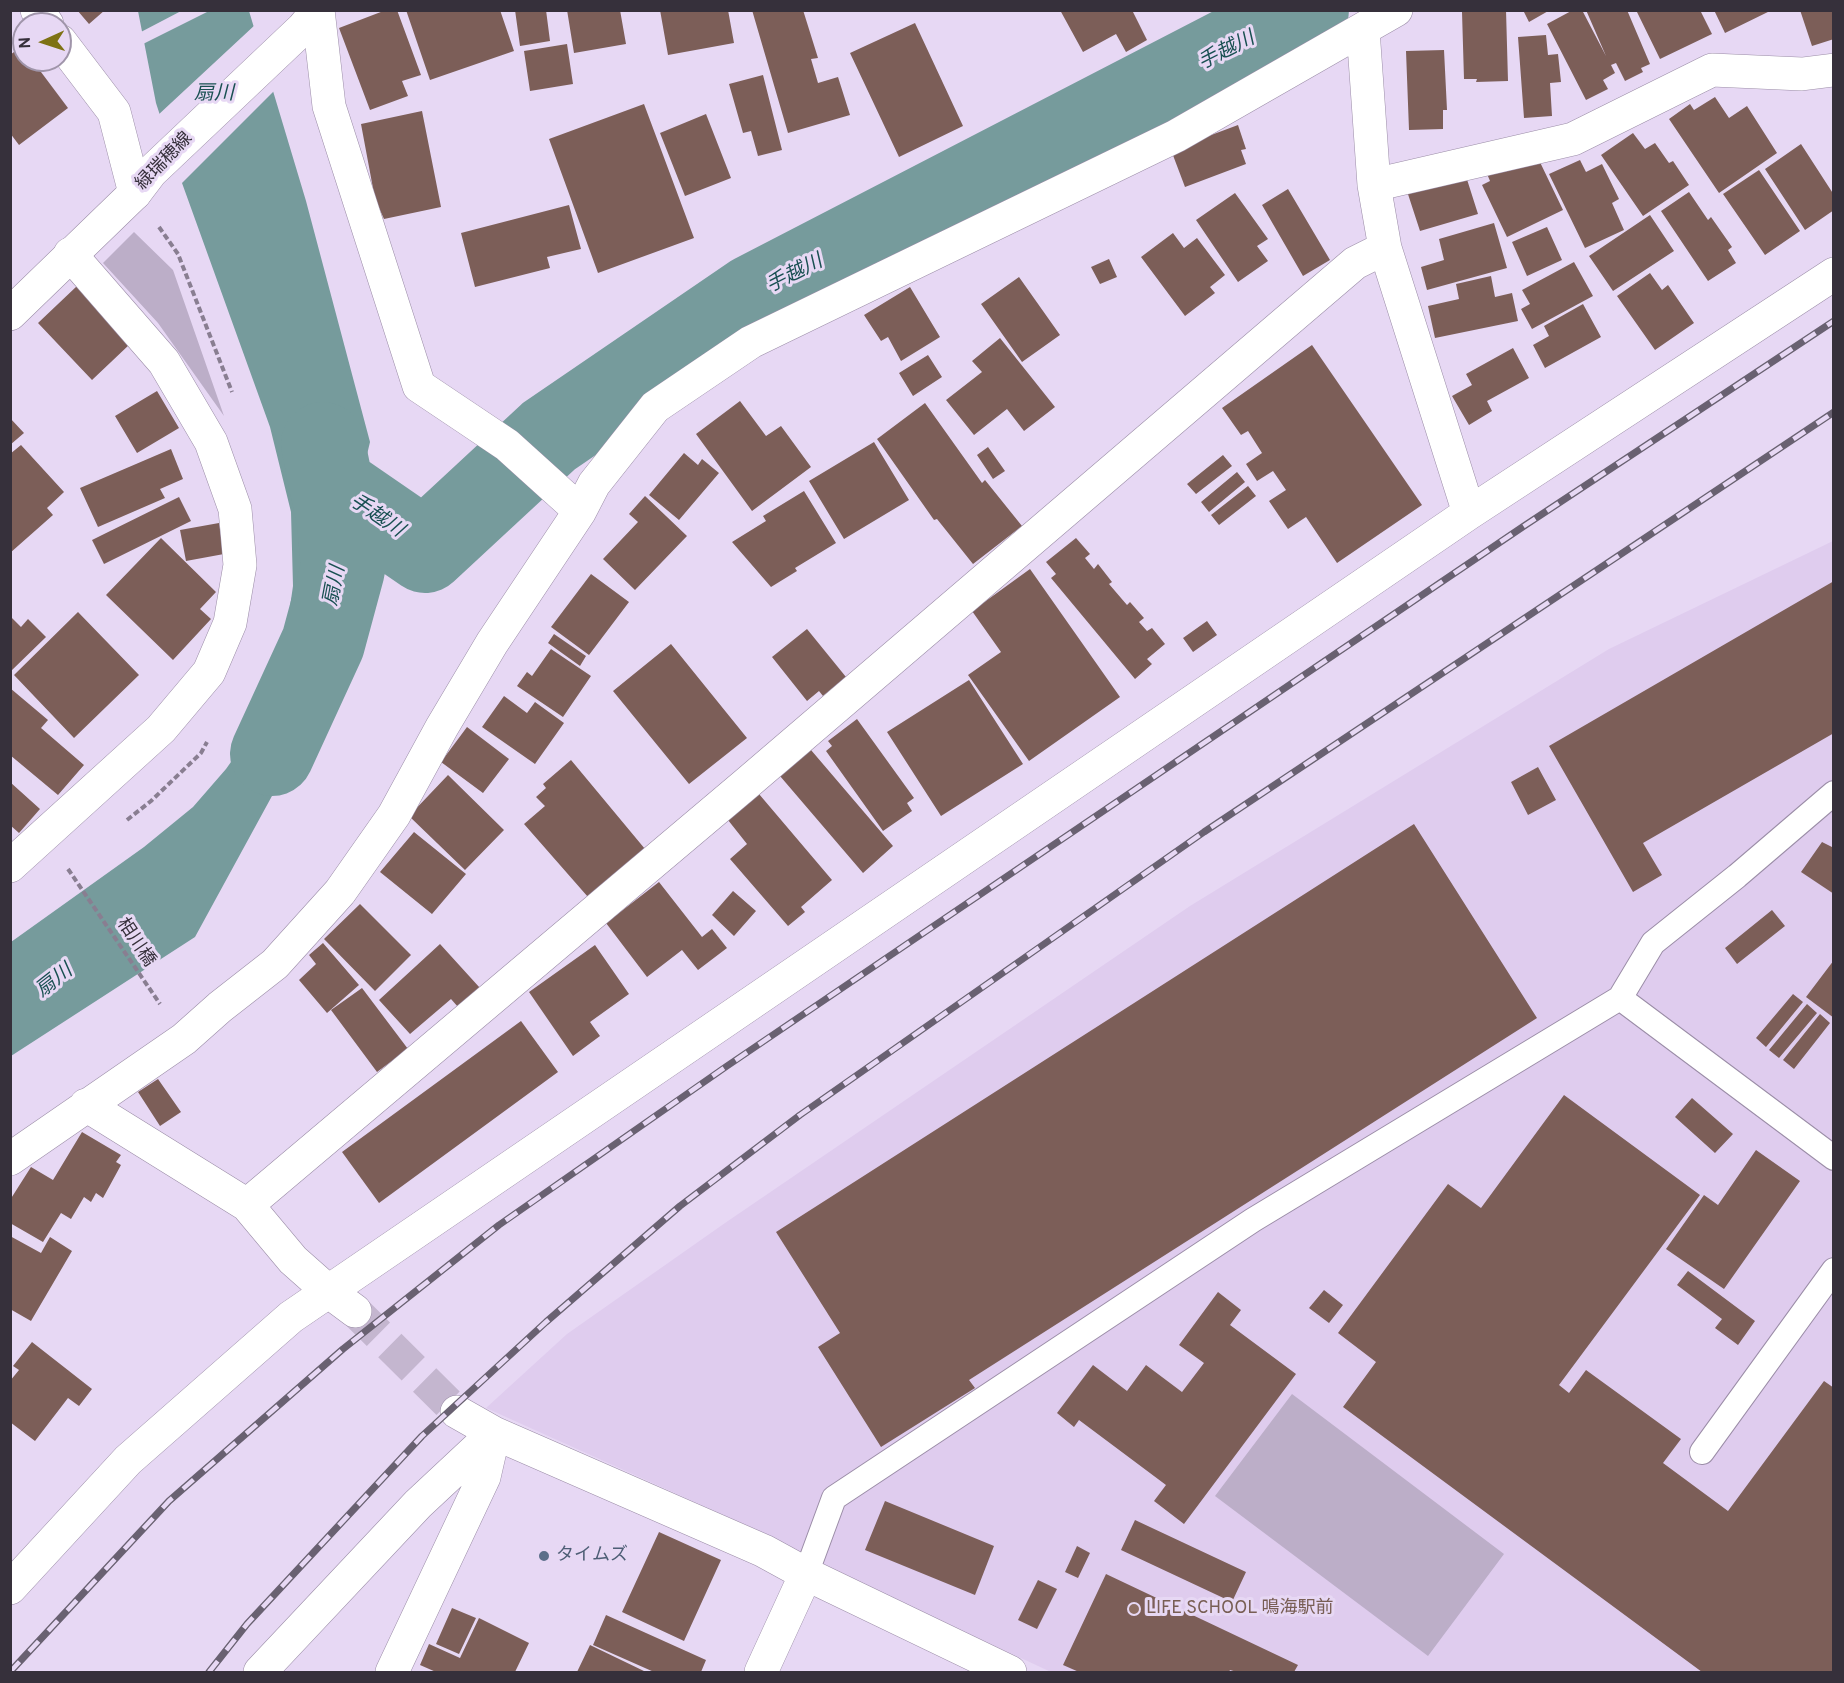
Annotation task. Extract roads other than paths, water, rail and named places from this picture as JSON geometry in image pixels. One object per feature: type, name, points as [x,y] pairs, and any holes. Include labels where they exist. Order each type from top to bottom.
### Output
[{"type":"street","points":[[10,1160],[184,1039],[275,964],[340,892],[394,815],[571,503],[594,484],[655,407],[751,342],[1176,136],[1396,10]]},
{"type":"street","points":[[313,16],[330,106],[419,386],[507,445],[571,503]]},
{"type":"street","name":"緑瑞穂線","points":[[10,314],[313,16]]},
{"type":"street","points":[[1363,30],[1374,185],[1385,249],[1469,513]]},
{"type":"street","points":[[72,57],[114,112],[143,183]]},
{"type":"street","points":[[1374,185],[1573,139],[1712,70],[1802,74],[1833,70]]},
{"type":"street","points":[[248,1205],[755,776],[1355,263],[1385,249]]},
{"type":"street","points":[[10,866],[161,729],[209,672],[230,623],[240,565],[235,509],[211,442],[164,362],[70,254]]},
{"type":"street","points":[[10,1587],[128,1460],[291,1317],[1469,513],[1833,274]]},
{"type":"street","points":[[86,1105],[248,1205],[293,1260],[355,1311]]},
{"type":"street","points":[[457,1412],[494,1433],[764,1551],[806,1575],[1010,1672]]},
{"type":"street","points":[[260,1672],[418,1504],[494,1433]]},
{"type":"street","points":[[392,1672],[484,1477],[494,1433]]},
{"type":"street","points":[[761,1672],[806,1575]]},
{"type":"lane","points":[[806,1575],[834,1498],[1254,1220],[1620,998],[1653,943],[1737,876],[1833,793]]},
{"type":"lane","points":[[1620,998],[1833,1158]]},
{"type":"lane","points":[[1701,1452],[1833,1270]]},
{"type":"water","name":"扇川","points":[[138,11],[249,11],[306,201],[370,442],[296,752],[195,937],[11,1056],[11,942],[144,847],[193,807],[226,769],[260,721],[283,655],[293,586],[291,512],[270,427],[182,183],[156,103]]},
{"type":"waterway","name":"手越川","points":[[332,487],[425,551],[549,436],[754,296],[1307,10]]},
{"type":"waterway","name":"扇川","points":[[272,754],[323,643],[343,569],[339,522],[323,444]]},
{"type":"tunnel","points":[[355,1311],[457,1412]]},
{"type":"railway","points":[[10,1672],[169,1501],[343,1349],[499,1225],[727,1066],[1524,526],[1834,321]]},
{"type":"railway","points":[[209,1672],[247,1624],[422,1436],[546,1322],[680,1206],[800,1115],[1204,832],[1834,412]]},
{"type":"place","name":"タイムズ","points":[[544,1556]]},
{"type":"place","name":"LIFE SCHOOL 鳴海駅前","points":[[1134,1609]]}]
